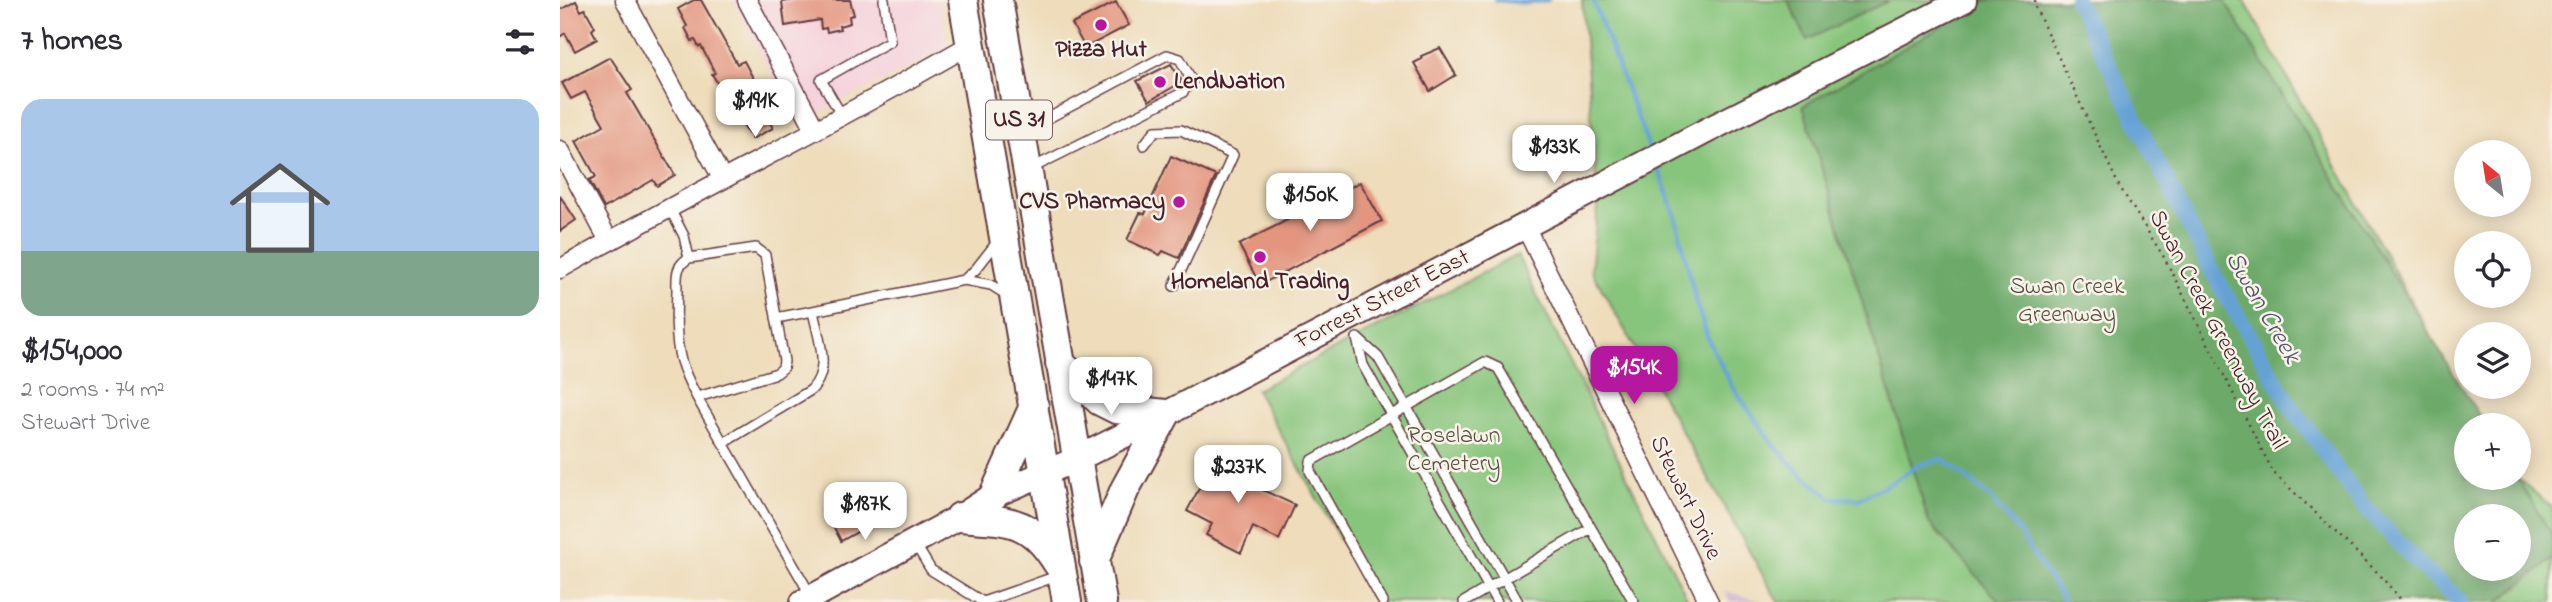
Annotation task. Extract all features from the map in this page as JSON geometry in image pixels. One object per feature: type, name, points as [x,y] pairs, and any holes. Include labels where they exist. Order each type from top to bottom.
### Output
[{"type":"main road","name":"US 31","points":[[963,0],[971,44],[1016,223],[1060,363],[1102,602]]},
{"type":"main road","name":"US 31","points":[[998,0],[1027,170],[1016,223],[1016,302],[1067,602]]},
{"type":"main road","points":[[1060,363],[1100,401],[1116,409],[1166,414],[1125,489],[1094,561]]},
{"type":"main road","points":[[994,495],[1034,406]]},
{"type":"main road","points":[[960,517],[1011,522],[1029,529],[1045,542],[1061,571]]},
{"type":"street","points":[[625,0],[722,178]]},
{"type":"street","points":[[747,0],[815,129]]},
{"type":"street","name":"Forrest Street East","points":[[808,600],[960,517],[994,495],[1077,460],[1166,414],[1352,329],[1525,226],[1964,0]]},
{"type":"street","points":[[560,269],[722,178],[893,90],[971,44]]},
{"type":"street","points":[[560,150],[609,241]]},
{"type":"street","name":"Stewart Drive","points":[[1525,226],[1709,602]]},
{"type":"lane","points":[[842,116],[821,80],[890,41],[884,0]]},
{"type":"lane","points":[[1021,132],[1167,55],[1180,59],[1192,82],[1182,93],[1027,170]]},
{"type":"lane","points":[[1144,145],[1155,131],[1181,130],[1233,155],[1174,286]]},
{"type":"lane","points":[[669,207],[684,236],[689,258]]},
{"type":"lane","points":[[964,280],[1016,223]]},
{"type":"lane","points":[[698,397],[777,373],[783,368],[765,255],[757,248],[689,258],[681,263],[678,269],[677,341],[682,361],[698,397],[808,600]]},
{"type":"lane","points":[[776,318],[964,280],[991,285],[1016,302]]},
{"type":"lane","points":[[723,443],[811,390],[820,381],[824,368],[813,311]]},
{"type":"lane","points":[[1352,329],[1378,357],[1409,407],[1518,602]]},
{"type":"lane","points":[[1352,329],[1363,365],[1497,602]]},
{"type":"lane","points":[[1383,602],[1310,471],[1311,461],[1485,362],[1498,368],[1634,602]]},
{"type":"lane","points":[[1464,602],[1591,528]]},
{"type":"lane","points":[[914,542],[931,569],[983,602],[1015,597],[1061,571]]},
{"type":"path","name":"Swan Creek Greenway Trail","points":[[2035,0],[2035,7],[2055,52],[2118,184],[2165,259],[2273,472],[2377,572],[2403,602]]},
{"type":"shaded area","points":[[733,0],[940,0],[948,48],[797,123]]},
{"type":"shaded area","points":[[1725,591],[1766,602],[1730,602]]},
{"type":"green space","name":"Swan Creek Greenway","points":[[1582,0],[2244,0],[2454,378],[2454,399],[2466,399],[2473,413],[2454,413],[2454,490],[2531,490],[2552,507],[2552,602],[1778,602],[1591,270],[1598,206]]},
{"type":"green space","points":[[1788,0],[1890,0],[1807,40]]},
{"type":"green space","name":"Swan Creek Greenway","points":[[1987,0],[2224,0],[2454,375],[2454,399],[2469,399],[2478,413],[2454,413],[2454,490],[2524,490],[2552,535],[2552,559],[2531,576],[2531,504],[2454,504],[2454,581],[2524,581],[2498,602],[2000,602],[1929,523],[1803,106]]},
{"type":"green space","name":"Roselawn Cemetery","points":[[1517,255],[1689,602],[1375,602],[1256,390]]},
{"type":"building","points":[[694,0],[701,0],[737,64],[744,61],[753,78],[746,82],[773,128],[752,139],[712,74],[715,73],[701,46],[699,47],[695,40],[692,41],[685,28],[687,26],[678,9]]},
{"type":"building","points":[[850,0],[854,15],[849,16],[850,23],[827,32],[826,28],[821,29],[820,20],[785,26],[782,2]]},
{"type":"building","points":[[576,1],[581,11],[585,9],[595,27],[592,30],[597,39],[575,51],[565,33],[560,37],[560,10]]},
{"type":"building","name":"Pizza Hut","points":[[1116,2],[1129,25],[1085,48],[1072,24]]},
{"type":"building","points":[[1440,48],[1456,75],[1430,91],[1414,63],[1422,59],[1421,56]]},
{"type":"building","points":[[610,57],[632,90],[627,93],[675,175],[657,186],[653,180],[604,208],[589,180],[596,177],[576,141],[604,125],[585,92],[571,99],[562,83]]},
{"type":"building","name":"LendNation","points":[[1171,64],[1182,82],[1149,101],[1137,81]]},
{"type":"building","name":"CVS Pharmacy","points":[[1171,156],[1216,176],[1179,258],[1163,251],[1160,255],[1127,240],[1140,213],[1145,214]]},
{"type":"building","points":[[1360,182],[1382,221],[1260,285],[1239,245]]},
{"type":"building","points":[[560,196],[576,220],[560,231]]},
{"type":"building","points":[[1217,455],[1262,474],[1256,487],[1295,505],[1279,540],[1253,527],[1241,553],[1206,535],[1212,524],[1187,511]]},
{"type":"building","points":[[847,496],[864,528],[841,541],[824,508]]},
{"type":"waterway","points":[[1495,0],[1528,3],[1548,0]]},
{"type":"waterway","points":[[1593,0],[1650,150]]},
{"type":"waterway","name":"Swan Creek","points":[[2076,0],[2212,271],[2290,405],[2364,506],[2417,562],[2461,602]]},
{"type":"waterway","points":[[1656,164],[1675,214],[1697,306],[1709,341],[1732,386],[1773,444],[1799,472],[1831,498],[1859,499],[1917,466],[1943,459],[1989,496],[2017,529],[2065,602]]},
{"type":"place","name":"Pizza Hut","points":[[1101,25]]},
{"type":"place","name":"LendNation","points":[[1160,82]]},
{"type":"place","name":"CVS Pharmacy","points":[[1179,202]]},
{"type":"place","name":"Homeland Trading","points":[[1260,257]]}]
